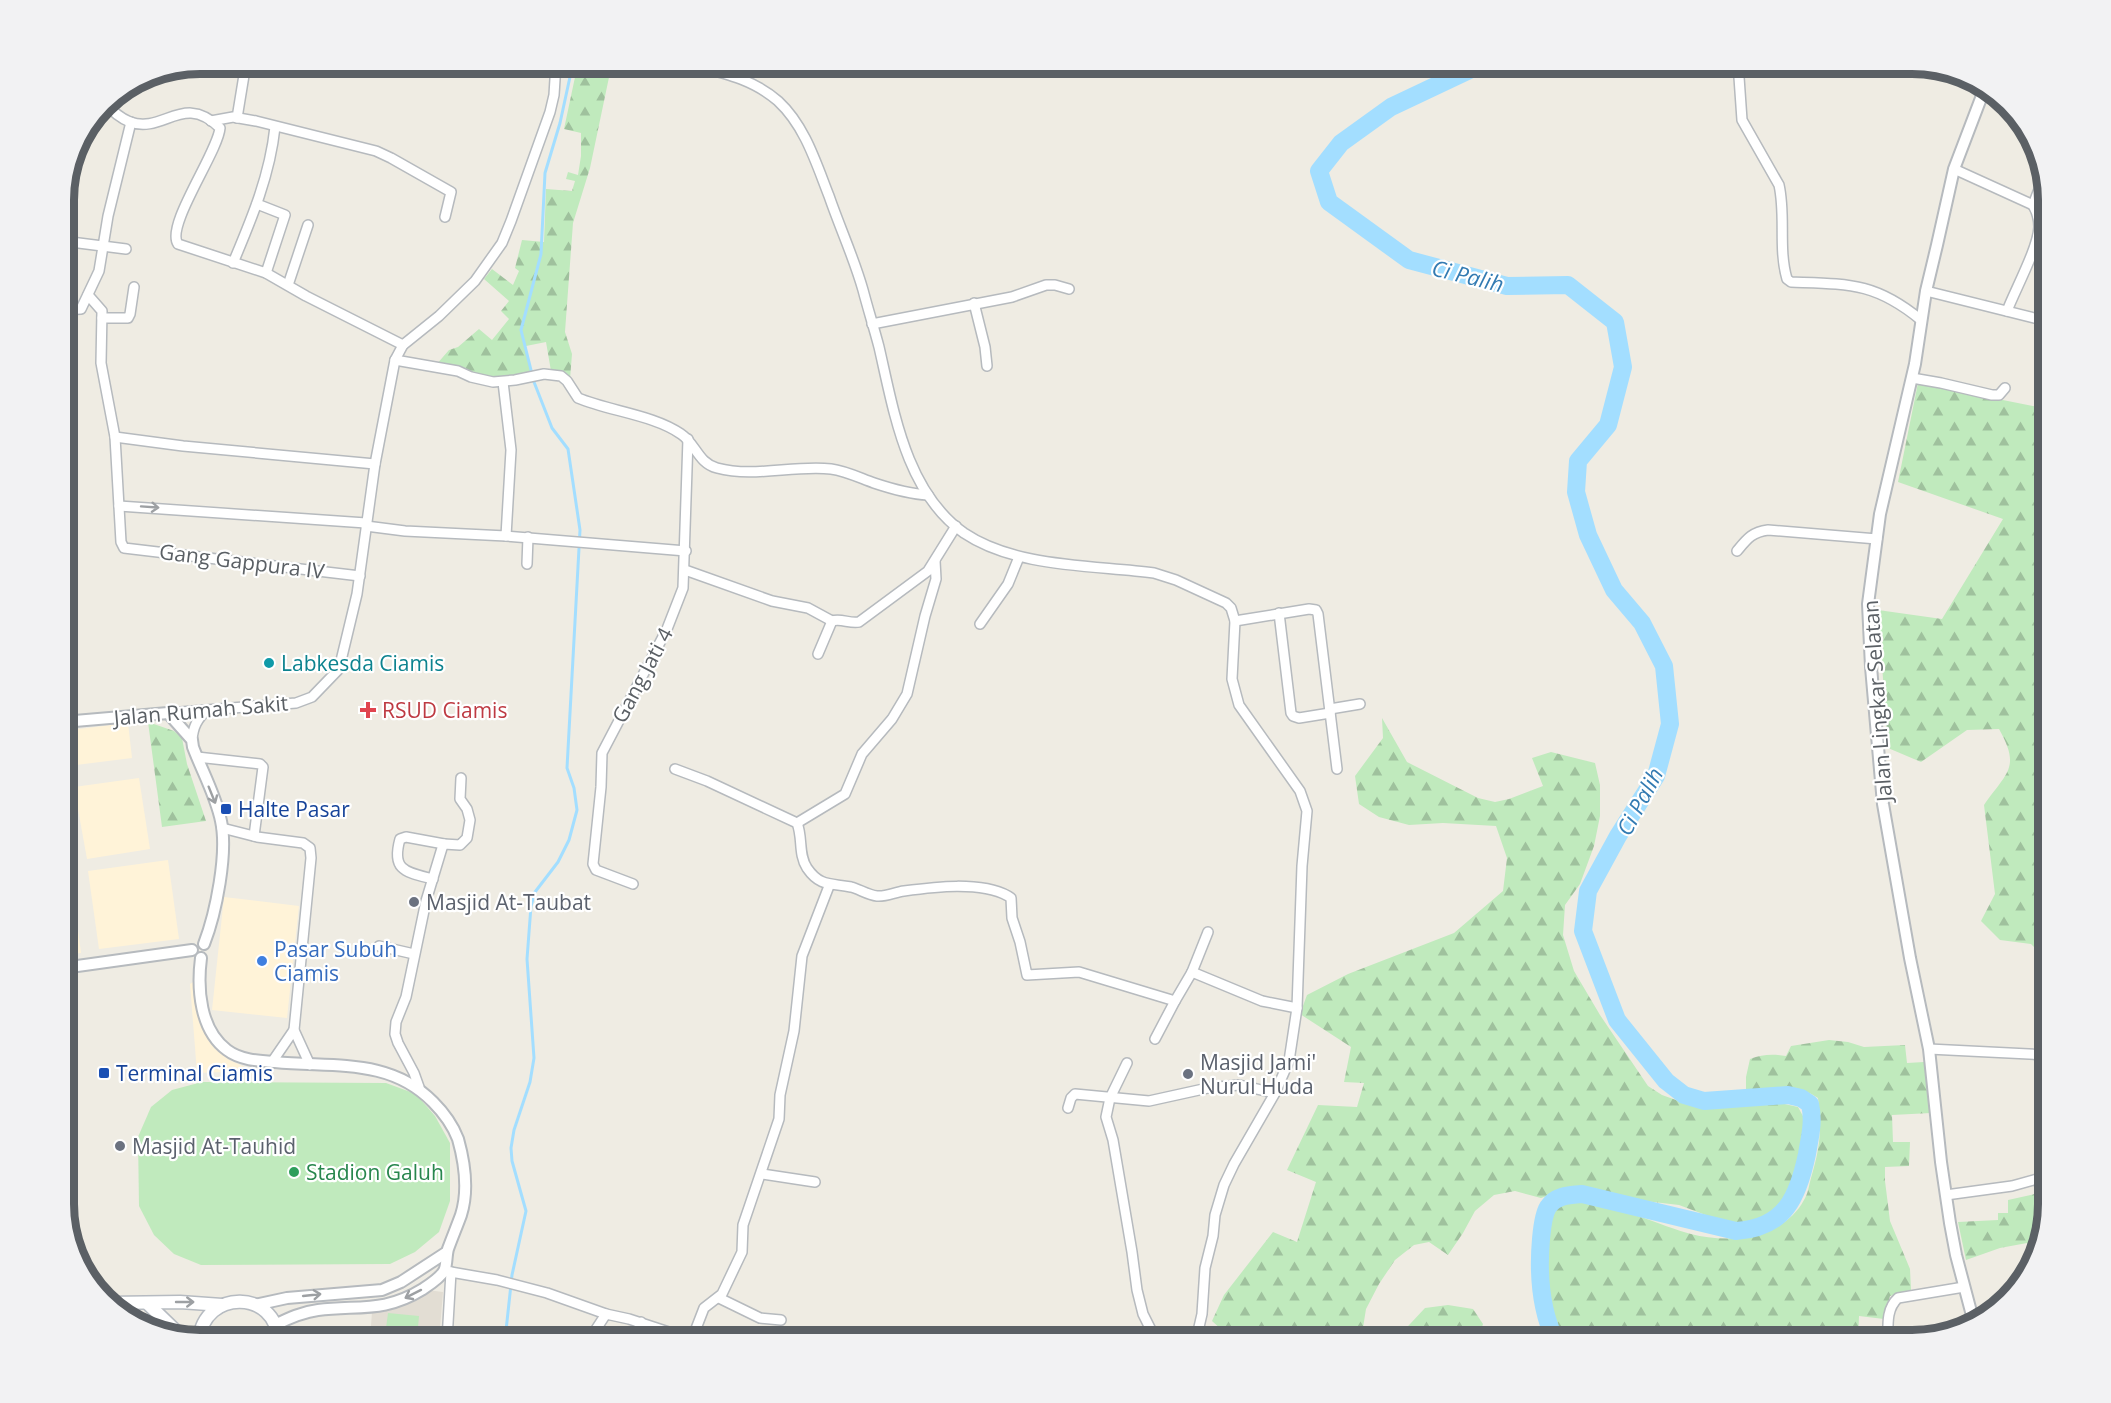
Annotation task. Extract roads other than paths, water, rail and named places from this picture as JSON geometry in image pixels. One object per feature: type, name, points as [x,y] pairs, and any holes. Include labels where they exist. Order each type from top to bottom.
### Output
[{"type":"main road","points":[[123,1303],[193,1302],[222,1305],[239,1301],[255,1305],[270,1317],[276,1330]]},
{"type":"main road","points":[[147,1304],[170,1326]]},
{"type":"main road","points":[[202,1330],[209,1315],[222,1305]]},
{"type":"street","points":[[237,118],[244,74]]},
{"type":"street","points":[[111,109],[132,123],[149,123],[192,112],[220,127],[220,132],[175,231],[175,240],[180,245],[266,273],[403,345],[439,316],[475,281],[502,243],[550,112],[554,95],[554,74]]},
{"type":"street","points":[[727,74],[752,84],[789,112],[815,159],[851,253],[897,422],[915,472],[927,495],[957,526],[972,537],[1019,558],[1154,573],[1176,580],[1226,603],[1231,608],[1235,621],[1232,679],[1239,705],[1300,791],[1307,811],[1302,866],[1297,1008],[1289,1061],[1275,1094],[1224,1185],[1215,1215],[1213,1236],[1205,1268],[1202,1314],[1198,1330]]},
{"type":"street","points":[[1739,74],[1742,120],[1779,185],[1782,197],[1782,253],[1786,279],[1791,282],[1833,283],[1870,289],[1903,305],[1921,320]]},
{"type":"street","name":"Jalan Lingkar Selatan","points":[[1972,1314],[1956,1255],[1946,1195],[1929,1049],[1910,958],[1883,804],[1868,604],[1880,514],[1912,378],[1926,291],[1954,169],[1982,95]]},
{"type":"street","points":[[212,121],[237,118],[375,151],[396,160],[451,192],[445,217]]},
{"type":"street","points":[[74,309],[81,309],[99,271],[108,216],[132,123]]},
{"type":"street","points":[[233,263],[257,204],[272,157],[275,127]]},
{"type":"street","points":[[1954,169],[2032,205],[2038,214],[2036,244],[2007,311]]},
{"type":"street","points":[[2032,205],[2037,192]]},
{"type":"street","points":[[257,204],[285,215],[266,273]]},
{"type":"street","points":[[288,285],[308,225]]},
{"type":"street","points":[[74,242],[126,249]]},
{"type":"street","points":[[872,324],[1012,297],[1050,284],[1069,290]]},
{"type":"street","points":[[102,318],[128,318],[134,287]]},
{"type":"street","points":[[1926,291],[2038,317]]},
{"type":"street","points":[[88,295],[100,308],[102,318],[101,363],[115,437],[119,506],[366,524],[405,531],[528,537],[686,551]]},
{"type":"street","points":[[974,303],[986,347],[987,366]]},
{"type":"street","name":"Jalan Rumah Sakit","points":[[74,721],[296,703],[312,697],[339,669],[360,576],[375,464],[395,360],[403,345]]},
{"type":"street","points":[[395,360],[458,371],[473,378],[503,382],[550,374],[563,377],[578,398],[657,423],[679,433],[688,439],[704,462],[714,467],[750,473],[806,468],[828,469],[842,471],[895,490],[927,495]]},
{"type":"street","points":[[1912,378],[1992,395],[1999,395],[2005,388]]},
{"type":"street","points":[[503,382],[511,450],[506,536]]},
{"type":"street","points":[[115,437],[183,446],[375,464]]},
{"type":"street","name":"Gang Jati 4","points":[[633,885],[596,870],[593,864],[601,787],[601,756],[667,629],[682,593],[686,551],[688,439]]},
{"type":"street","name":"Gang Gappura IV","points":[[119,506],[121,542],[124,548],[360,576]]},
{"type":"street","points":[[685,570],[772,601],[808,608],[832,621],[836,619],[854,623],[859,622],[924,574],[957,526]]},
{"type":"street","points":[[1737,551],[1748,536],[1758,531],[1768,530],[1877,539]]},
{"type":"street","points":[[527,564],[528,537]]},
{"type":"street","points":[[980,624],[1008,584],[1019,558]]},
{"type":"street","points":[[797,823],[845,794],[862,754],[892,719],[905,697],[936,579],[935,561]]},
{"type":"street","points":[[1235,621],[1312,609],[1318,614],[1337,769]]},
{"type":"street","points":[[1279,613],[1293,716],[1299,718],[1360,704]]},
{"type":"street","points":[[818,654],[832,621]]},
{"type":"street","points":[[207,710],[199,717],[194,727],[192,740],[219,812],[222,828],[218,892],[210,931],[204,944],[207,952],[201,958],[199,974],[207,1026],[215,1039],[228,1051],[245,1058],[370,1069],[397,1076],[419,1087]]},
{"type":"street","points":[[168,713],[192,740]]},
{"type":"street","points":[[197,757],[260,764],[263,767],[254,836]]},
{"type":"street","points":[[675,769],[707,781],[797,823],[800,830],[801,855],[806,866],[820,881],[829,886],[850,887],[875,896],[927,888],[972,886],[1005,894],[1011,898],[1012,918],[1027,975],[1079,972],[1176,1001]]},
{"type":"street","points":[[433,879],[408,873],[399,865],[397,849],[400,839],[406,837],[460,845],[466,838],[469,814],[460,799],[461,778]]},
{"type":"street","points":[[222,828],[254,836],[303,843],[310,848],[294,1030],[272,1062]]},
{"type":"street","points":[[444,844],[433,879],[405,997],[396,1022],[395,1034],[419,1087],[439,1108],[455,1132],[464,1161],[466,1186],[462,1210],[447,1251],[447,1330]]},
{"type":"street","points":[[696,1330],[707,1304],[719,1298],[742,1252],[743,1225],[779,1119],[780,1095],[794,1031],[802,956],[829,886]]},
{"type":"street","points":[[1155,1039],[1192,972],[1208,932]]},
{"type":"street","points":[[201,958],[195,957],[192,950],[195,944],[204,944]]},
{"type":"street","points":[[379,946],[414,954]]},
{"type":"street","points":[[74,966],[192,950]]},
{"type":"street","points":[[1192,972],[1262,1001],[1297,1008]]},
{"type":"street","points":[[294,1030],[310,1065]]},
{"type":"street","points":[[1929,1049],[2038,1054]]},
{"type":"street","points":[[1127,1063],[1110,1098],[1106,1117],[1113,1140],[1137,1290],[1143,1314],[1151,1330]]},
{"type":"street","points":[[1068,1108],[1075,1094],[1149,1101],[1208,1088],[1239,1085],[1275,1094]]},
{"type":"street","points":[[762,1174],[815,1182]]},
{"type":"street","points":[[1946,1195],[2012,1186],[2038,1179]]},
{"type":"street","points":[[255,1305],[287,1298],[382,1290],[401,1282],[447,1251]]},
{"type":"street","points":[[275,1326],[295,1315],[316,1310],[367,1309],[387,1305],[423,1289],[448,1271],[523,1286],[606,1314],[664,1330]]},
{"type":"street","points":[[1889,1330],[1890,1309],[1892,1303],[1898,1298],[1964,1287]]},
{"type":"street","points":[[382,1290],[387,1305]]},
{"type":"street","points":[[719,1298],[760,1318],[781,1320]]},
{"type":"street","points":[[596,1330],[606,1314]]},
{"type":"street","points":[[638,1330],[641,1322]]},
{"type":"waterway","points":[[506,1330],[512,1275],[526,1211],[512,1161],[511,1148],[514,1130],[530,1082],[534,1058],[527,959],[531,906],[535,892],[558,862],[569,840],[577,810],[574,788],[567,768],[580,530],[568,449],[552,428],[534,382],[521,330],[541,254],[545,173],[560,123],[571,74]]},
{"type":"waterway","name":"Ci Palih","points":[[1461,74],[1391,107],[1341,143],[1319,171],[1329,202],[1409,260],[1507,286],[1568,285],[1615,322],[1623,367],[1608,425],[1578,461],[1576,492],[1588,535],[1614,590],[1642,623],[1664,666],[1670,724],[1656,776],[1618,836],[1588,891],[1583,931],[1617,1020],[1666,1081],[1684,1095],[1704,1101],[1788,1095],[1801,1098],[1810,1104],[1812,1117],[1807,1154],[1794,1196],[1778,1217],[1753,1229],[1736,1231],[1582,1194],[1564,1196],[1551,1203],[1544,1218],[1540,1252],[1543,1303],[1551,1330]]},
{"type":"place","name":"Labkesda Ciamis","points":[[269,663]]},
{"type":"place","name":"RSUD Ciamis","points":[[368,710]]},
{"type":"place","name":"Halte Pasar","points":[[226,809]]},
{"type":"place","name":"Masjid At-Taubat","points":[[414,902]]},
{"type":"place","name":"Pasar Subuh Ciamis","points":[[262,961]]},
{"type":"place","name":"Terminal Ciamis","points":[[104,1073]]},
{"type":"place","name":"Masjid Jami' Nurul Huda","points":[[1188,1074]]},
{"type":"place","name":"Masjid At-Tauhid","points":[[120,1146]]},
{"type":"place","name":"Stadion Galuh","points":[[294,1172]]}]
